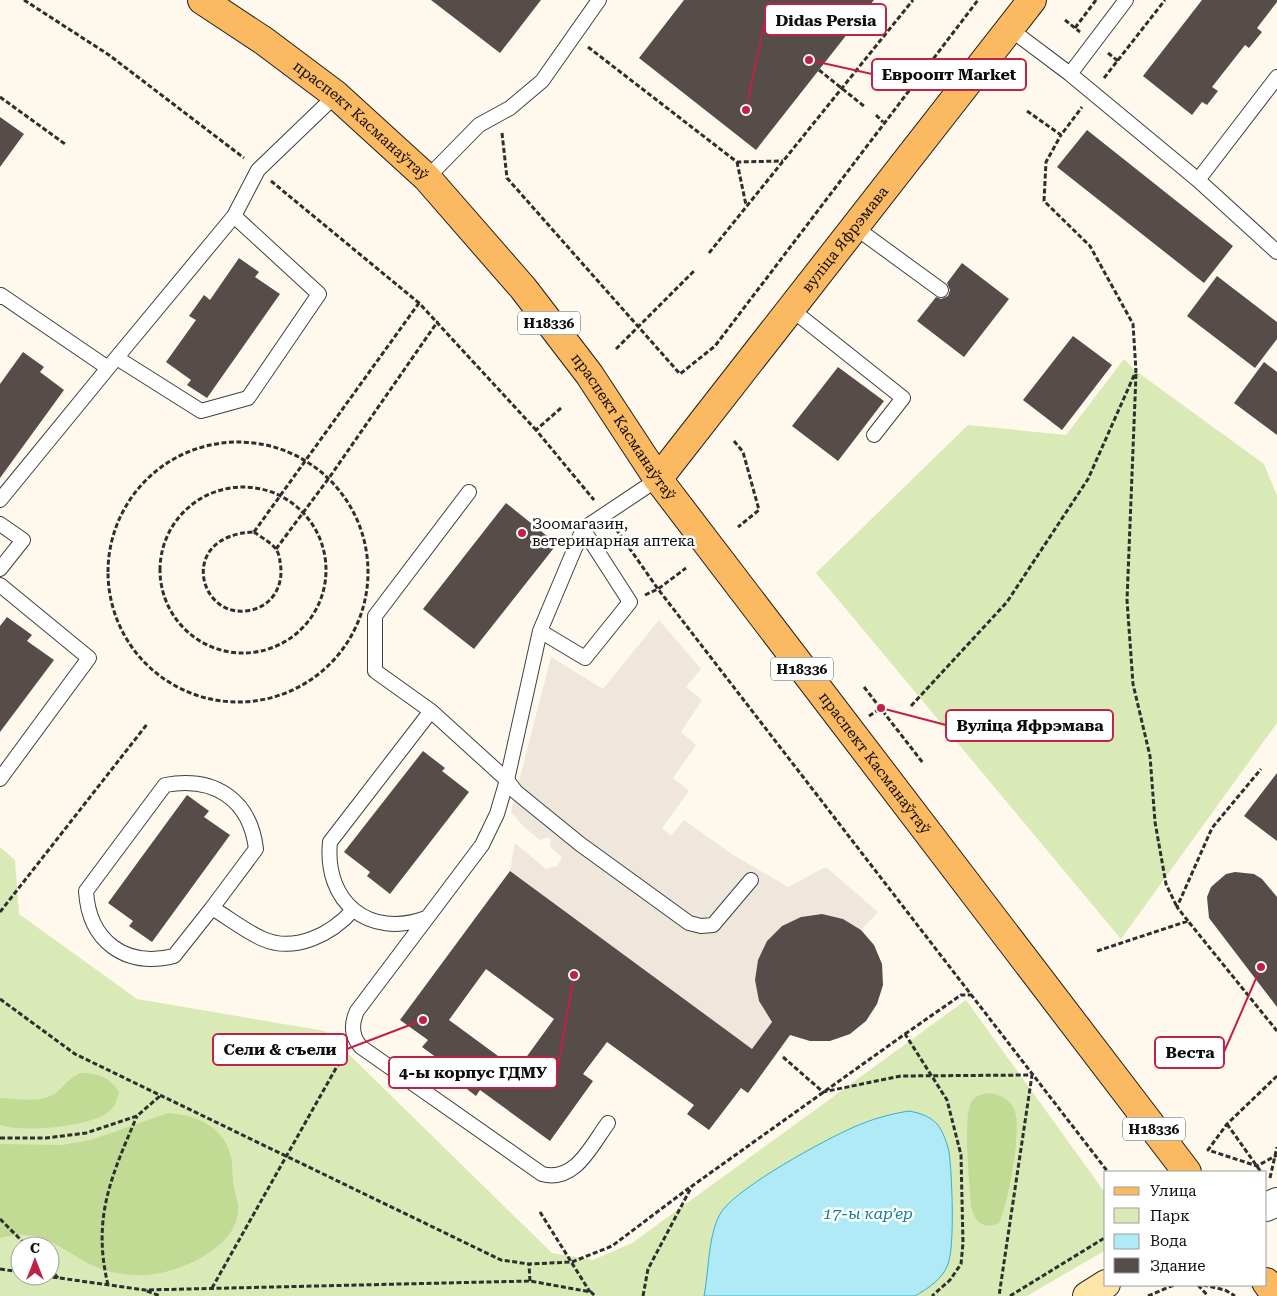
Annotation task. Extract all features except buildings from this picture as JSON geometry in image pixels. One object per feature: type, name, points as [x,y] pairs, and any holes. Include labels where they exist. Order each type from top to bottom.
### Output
[{"type":"main road","name":"праспект Касманаўтаў","points":[[202,0],[264,41],[336,94],[427,178],[523,288],[589,374],[658,478],[1186,1171]]},
{"type":"main road","name":"вуліца Яфрэмава","points":[[658,478],[856,228],[1032,0]]},
{"type":"main road","points":[[1267,1283],[1276,1296]]},
{"type":"street","points":[[1087,1296],[1104,1285]]},
{"type":"lane","points":[[427,178],[479,125],[510,108],[542,81],[599,0]]},
{"type":"lane","points":[[1070,74],[1126,0]]},
{"type":"lane","points":[[1010,29],[1093,92],[1198,180],[1277,252]]},
{"type":"lane","points":[[1198,180],[1277,77]]},
{"type":"lane","points":[[0,500],[234,216],[258,170],[336,94]]},
{"type":"lane","points":[[0,297],[1,295],[113,363],[201,411],[248,398],[319,294],[234,216]]},
{"type":"lane","points":[[856,228],[941,290]]},
{"type":"lane","points":[[791,309],[902,398],[874,435]]},
{"type":"lane","points":[[608,1123],[572,1171],[557,1177],[542,1174],[361,1048],[352,1028],[357,1011],[482,845],[497,814],[540,631],[583,529],[604,512],[658,478]]},
{"type":"lane","points":[[469,492],[375,616],[375,670],[431,711],[506,780],[516,792],[580,844],[689,923],[701,926],[713,925],[752,880]]},
{"type":"lane","points":[[0,524],[23,540],[0,569]]},
{"type":"lane","points":[[540,631],[585,658],[630,602],[583,529]]},
{"type":"lane","points":[[0,585],[89,658],[0,779]]},
{"type":"lane","points":[[426,918],[414,922],[388,924],[364,917],[353,910],[335,887],[330,872],[330,842],[431,711]]},
{"type":"lane","points":[[191,782],[215,788],[236,803],[250,824],[256,849],[212,908],[174,956],[161,960],[134,958],[121,952],[99,934],[91,920],[87,906],[86,891],[166,785],[191,782]]},
{"type":"lane","points":[[212,908],[264,939],[296,943],[312,939],[335,928],[353,910]]},
{"type":"path","points":[[24,0],[109,55],[258,170],[419,303],[438,321],[536,430],[604,512],[658,589],[1107,1171]]},
{"type":"path","points":[[709,253],[913,0]]},
{"type":"path","points":[[502,140],[507,178],[637,328],[680,374],[715,346],[883,122],[978,0]]},
{"type":"path","points":[[1075,28],[1096,0]]},
{"type":"path","points":[[1165,0],[1060,135],[1046,162],[1044,201],[1090,246],[1133,324],[1136,371],[1128,600],[1133,684],[1150,756],[1155,822],[1166,884],[1177,907],[1277,1031]]},
{"type":"path","points":[[581,42],[737,162],[783,161]]},
{"type":"path","points":[[819,70],[865,107]]},
{"type":"path","points":[[0,97],[65,144]]},
{"type":"path","points":[[1026,111],[1060,135]]},
{"type":"path","points":[[876,115],[883,122]]},
{"type":"path","points":[[737,162],[746,206]]},
{"type":"path","points":[[616,349],[695,270]]},
{"type":"path","points":[[254,532],[419,303]]},
{"type":"path","points":[[276,549],[329,478],[438,321]]},
{"type":"path","points":[[911,706],[1012,594],[1088,479],[1136,371]]},
{"type":"path","points":[[536,430],[561,408]]},
{"type":"path","points":[[230,440],[285,448],[305,462],[329,478],[361,524],[370,576],[358,628],[325,670],[291,693],[250,703],[209,701],[171,686],[130,648],[108,597],[109,541],[133,491],[176,455],[230,440]]},
{"type":"path","points":[[734,441],[743,452],[759,510],[738,527]]},
{"type":"path","points":[[245,486],[281,496],[304,512],[322,541],[327,574],[319,608],[298,634],[270,650],[239,654],[208,646],[182,628],[165,600],[159,568],[166,536],[185,509],[213,492],[245,486]]},
{"type":"path","points":[[254,532],[276,549],[282,572],[280,585],[273,597],[260,608],[244,611],[228,609],[214,600],[206,586],[203,571],[206,555],[216,543],[229,535],[254,532]]},
{"type":"path","points":[[630,602],[658,589],[686,568]]},
{"type":"path","points":[[864,687],[923,763]]},
{"type":"path","points":[[0,912],[148,723]]},
{"type":"path","points":[[1177,907],[1212,828],[1261,769]]},
{"type":"path","points":[[1097,951],[1188,921]]},
{"type":"path","points":[[0,999],[75,1054],[502,1260],[529,1264],[572,1262],[612,1246],[692,1186],[905,1034],[961,995],[972,995]]},
{"type":"path","points":[[905,1034],[947,1100],[960,1155],[964,1243],[961,1264],[950,1280],[932,1296]]},
{"type":"path","points":[[212,1289],[354,1036]]},
{"type":"path","points":[[783,1057],[823,1092]]},
{"type":"path","points":[[823,1092],[891,1077],[1032,1075]]},
{"type":"path","points":[[1000,1296],[1032,1075]]},
{"type":"path","points":[[1276,1155],[1257,1166],[1208,1150],[1227,1124],[1277,1076]]},
{"type":"path","points":[[0,1138],[46,1138],[86,1133],[137,1116],[161,1095]]},
{"type":"path","points":[[108,1285],[101,1257],[101,1227],[108,1189],[137,1116]]},
{"type":"path","points":[[1227,1124],[1260,1171]]},
{"type":"path","points":[[1271,1198],[1277,1147]]},
{"type":"path","points":[[643,1296],[648,1269],[692,1186]]},
{"type":"path","points":[[540,1212],[594,1296]]},
{"type":"path","points":[[0,1220],[17,1236]]},
{"type":"path","points":[[1010,1296],[1104,1238]]},
{"type":"path","points":[[529,1264],[530,1281]]},
{"type":"path","points":[[60,1278],[145,1290],[530,1281],[591,1292]]},
{"type":"path","points":[[1148,1296],[1172,1286]]},
{"type":"path","points":[[1199,1286],[1208,1296]]},
{"type":"path","points":[[1207,1286],[1225,1290],[1235,1296]]},
{"type":"path","points":[[145,1290],[160,1296]]},
{"type":"green space","points":[[1124,359],[1136,371],[1264,464],[1277,496],[1277,723],[1121,939],[816,573],[968,425],[1066,435]]},
{"type":"green space","points":[[0,847],[15,860],[19,914],[137,999],[325,1031],[552,1253],[593,1260],[632,1243],[966,1000],[1104,1191],[1104,1251],[1027,1296],[0,1296]]},
{"type":"green space","points":[[81,1073],[103,1077],[112,1083],[119,1092],[111,1110],[90,1121],[58,1127],[25,1128],[0,1125],[0,1098],[34,1100],[48,1097],[58,1091],[72,1077]]},
{"type":"green space","points":[[989,1093],[1010,1102],[1014,1109],[1017,1131],[1010,1184],[1003,1214],[999,1223],[988,1226],[977,1220],[971,1207],[967,1120],[972,1101],[982,1094]]},
{"type":"green space","points":[[168,1113],[189,1116],[207,1124],[222,1137],[232,1160],[238,1205],[237,1218],[225,1240],[204,1256],[180,1267],[151,1275],[131,1275],[112,1272],[82,1260],[60,1247],[60,1236],[15,1235],[0,1238],[0,1144],[62,1145],[91,1140]]},
{"type":"shaded area","points":[[659,620],[701,669],[686,687],[702,700],[681,732],[696,745],[673,778],[689,791],[662,828],[671,836],[684,820],[733,855],[788,887],[826,867],[878,912],[861,930],[843,919],[822,914],[801,917],[782,926],[767,941],[758,960],[755,980],[759,1001],[772,1022],[752,1049],[510,871],[515,843],[546,869],[557,866],[562,858],[550,846],[551,840],[548,837],[540,840],[524,827],[511,812],[551,657],[603,689]]},
{"type":"water","name":"17-ы кар’ер","points":[[909,1111],[928,1117],[937,1124],[949,1152],[952,1242],[946,1269],[934,1283],[915,1296],[704,1296],[714,1229],[722,1211],[732,1201],[746,1189],[784,1164],[840,1133],[874,1119]]},
{"type":"place","name":"Евроопт Market","points":[[809,60]]},
{"type":"place","name":"Didas Persia","points":[[746,110]]},
{"type":"place","name":"Зоомагазин, ветеринарная аптека","points":[[522,533]]},
{"type":"place","name":"Вуліца Яфрэмава","points":[[881,708]]},
{"type":"place","name":"Веста","points":[[1261,967]]},
{"type":"place","name":"4-ы корпус ГДМУ","points":[[574,975]]},
{"type":"place","name":"Сели & съели","points":[[423,1020]]}]
